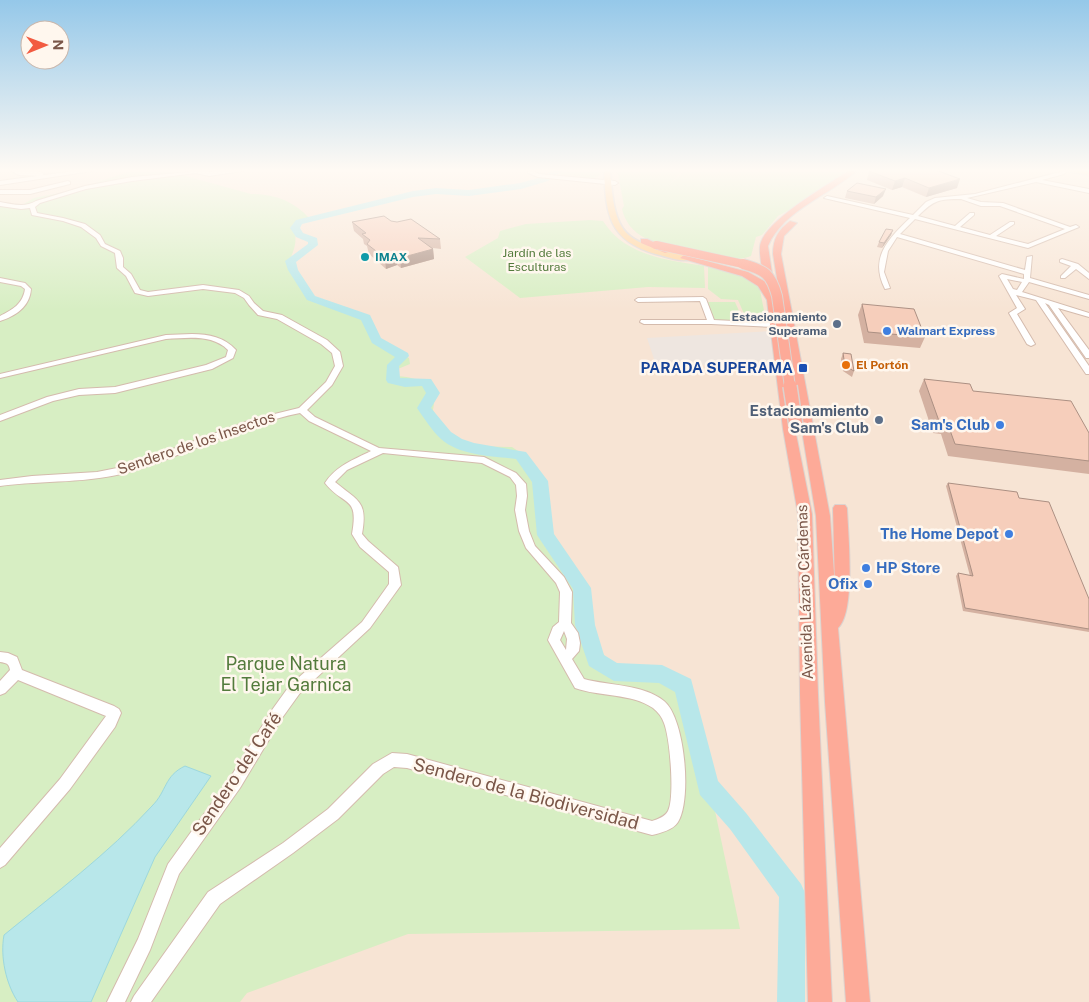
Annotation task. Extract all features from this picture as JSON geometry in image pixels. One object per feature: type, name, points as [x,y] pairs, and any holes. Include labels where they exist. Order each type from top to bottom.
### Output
[{"type":"highway","points":[[644,241],[671,252],[737,263],[756,260],[770,232],[788,216]]},
{"type":"highway","name":"Avenida Lázaro Cárdenas","points":[[804,216],[780,234],[777,243],[777,254],[823,516],[858,1002]]},
{"type":"highway","points":[[644,241],[747,264],[768,274],[773,282],[777,296],[796,426],[816,477]]},
{"type":"highway","name":"Avenida Lázaro Cárdenas","points":[[764,246],[789,429],[805,514],[808,694],[820,1002]]},
{"type":"highway","points":[[777,254],[785,262],[794,292]]},
{"type":"highway","points":[[684,258],[745,274],[762,284],[770,298]]},
{"type":"highway","points":[[831,636],[842,587],[840,508]]},
{"type":"main road","points":[[612,216],[619,229],[640,245],[684,258]]},
{"type":"main road","points":[[620,216],[629,229],[644,241]]},
{"type":"street","points":[[42,216],[86,226],[100,236],[102,245],[118,252],[120,268],[128,275],[137,292],[148,294],[208,287],[237,291],[247,297],[251,304],[261,313],[279,317],[324,342],[336,352],[340,366],[329,382],[302,410]]},
{"type":"street","points":[[887,288],[881,267],[885,251],[913,216],[1028,246],[1073,228],[1036,216]]},
{"type":"street","points":[[957,227],[970,216]]},
{"type":"street","points":[[1021,219],[1027,216]]},
{"type":"street","points":[[992,236],[1012,224]]},
{"type":"street","points":[[896,235],[1089,297]]},
{"type":"street","points":[[1018,293],[1027,277],[1030,257]]},
{"type":"street","points":[[1062,261],[1076,265],[1089,277]]},
{"type":"street","points":[[1063,277],[1076,265]]},
{"type":"street","points":[[1027,277],[1002,276],[1021,308],[1013,313],[1031,344]]},
{"type":"street","points":[[0,280],[23,284],[28,289],[28,297],[23,305],[0,319]]},
{"type":"street","points":[[1010,290],[1040,302],[1089,372]]},
{"type":"street","points":[[638,300],[703,299],[711,322]]},
{"type":"street","points":[[1016,302],[1052,304],[1089,315]]},
{"type":"street","points":[[1052,304],[1085,345],[1089,356]]},
{"type":"street","points":[[644,322],[711,322],[775,325]]},
{"type":"street","points":[[0,376],[166,337],[194,336],[216,339],[226,343],[232,350],[229,358],[209,367],[115,390],[79,392],[50,399],[0,418]]},
{"type":"street","name":"Sendero de la Biodiversidad","points":[[140,1002],[214,898],[333,814],[378,769],[392,760],[407,761],[477,779],[652,828],[668,823],[676,813],[677,765],[674,734],[667,714],[658,704],[640,695],[596,689],[580,684],[565,658],[558,650],[554,640],[557,630],[565,624],[566,592],[560,580],[531,548],[524,531],[520,510],[521,484],[513,475],[484,460],[383,450],[378,452],[312,419],[302,410]]},
{"type":"street","name":"Sendero de los Insectos","points":[[0,483],[13,480],[71,478],[127,469],[263,418],[302,410]]},
{"type":"street","name":"Sendero del Café","points":[[116,1002],[144,944],[173,868],[235,783],[277,714],[295,689],[366,625],[395,584],[394,570],[364,544],[357,534],[360,517],[356,504],[330,484],[333,476],[340,471],[378,452]]},
{"type":"street","points":[[565,624],[572,631],[575,640],[573,651],[565,658]]},
{"type":"street","points":[[0,657],[11,659],[15,663],[16,674]]},
{"type":"street","points":[[0,689],[16,674]]},
{"type":"street","points":[[0,860],[65,784],[110,724],[114,713],[106,708],[79,700],[54,688],[16,674]]},
{"type":"shaded area","points":[[0,216],[1089,216],[1089,1002],[0,1002]]},
{"type":"shaded area","points":[[771,331],[773,360],[657,368],[647,338]]},
{"type":"green space","name":"Parque Natura El Tejar Garnica","points":[[0,216],[307,216],[309,218],[293,229],[295,242],[289,262],[293,272],[303,278],[309,297],[322,303],[349,308],[356,315],[369,319],[376,330],[380,345],[409,358],[410,364],[393,371],[391,376],[416,379],[428,387],[434,400],[433,410],[449,440],[467,446],[512,447],[521,453],[538,479],[545,517],[558,554],[574,572],[587,598],[595,637],[608,663],[638,668],[671,681],[697,726],[740,929],[408,934],[247,993],[240,1002],[0,1002]]},
{"type":"green space","points":[[624,216],[778,216],[762,235],[756,237],[751,256],[736,259],[703,255],[653,242],[637,233]]},
{"type":"green space","name":"Jardín de las Esculturas","points":[[590,220],[603,221],[612,233],[635,249],[662,258],[704,266],[705,288],[648,287],[520,298],[465,257],[498,238],[500,231],[526,224]]},
{"type":"green space","points":[[708,267],[752,278],[760,290],[766,321],[748,323],[738,300],[721,299],[708,289]]},
{"type":"green space","points":[[707,302],[735,302],[744,322],[713,320]]},
{"type":"water","points":[[185,766],[211,776],[155,857],[91,1002],[18,1002],[10,987],[5,970],[4,935],[117,841],[157,800],[173,774]]},
{"type":"building","points":[[384,216],[391,221],[397,222],[411,219],[440,239],[418,238],[433,249],[400,258],[396,255],[385,258],[367,244],[370,240],[362,234],[366,233],[352,222]]},
{"type":"building","points":[[886,229],[893,230],[884,243],[879,242]]},
{"type":"building","points":[[862,304],[914,309],[925,337],[868,332]]},
{"type":"building","points":[[843,353],[851,354],[854,371],[845,366]]},
{"type":"building","name":"Sam's Club","points":[[924,379],[970,384],[973,391],[1071,401],[1089,433],[1089,461],[955,444],[947,422],[939,421]]},
{"type":"building","name":"The Home Depot","points":[[948,483],[1017,492],[1019,498],[1049,502],[1089,599],[1089,629],[965,608],[958,573],[973,576]]},
{"type":"waterway","points":[[324,216],[299,222],[295,228],[299,235],[313,240],[313,245],[290,261],[293,270],[311,298],[366,318],[376,340],[403,356],[393,365],[393,380],[405,383],[426,382],[433,393],[424,408],[449,438],[465,446],[521,455],[540,481],[546,535],[582,588],[585,625],[596,660],[614,672],[662,674],[684,686],[708,787],[738,821],[792,893],[791,1002]]},
{"type":"place","name":"IMAX","points":[[365,257]]},
{"type":"place","name":"Estacionamiento Superama","points":[[837,324]]},
{"type":"place","name":"Walmart Express","points":[[887,331]]},
{"type":"place","name":"El Portón","points":[[846,365]]},
{"type":"place","name":"PARADA SUPERAMA","points":[[803,368]]},
{"type":"place","name":"Estacionamiento Sam's Club","points":[[879,420]]},
{"type":"place","name":"Sam's Club","points":[[1000,425]]},
{"type":"place","name":"The Home Depot","points":[[1009,534]]},
{"type":"place","name":"HP Store","points":[[866,568]]},
{"type":"place","name":"Ofix","points":[[868,584]]}]
